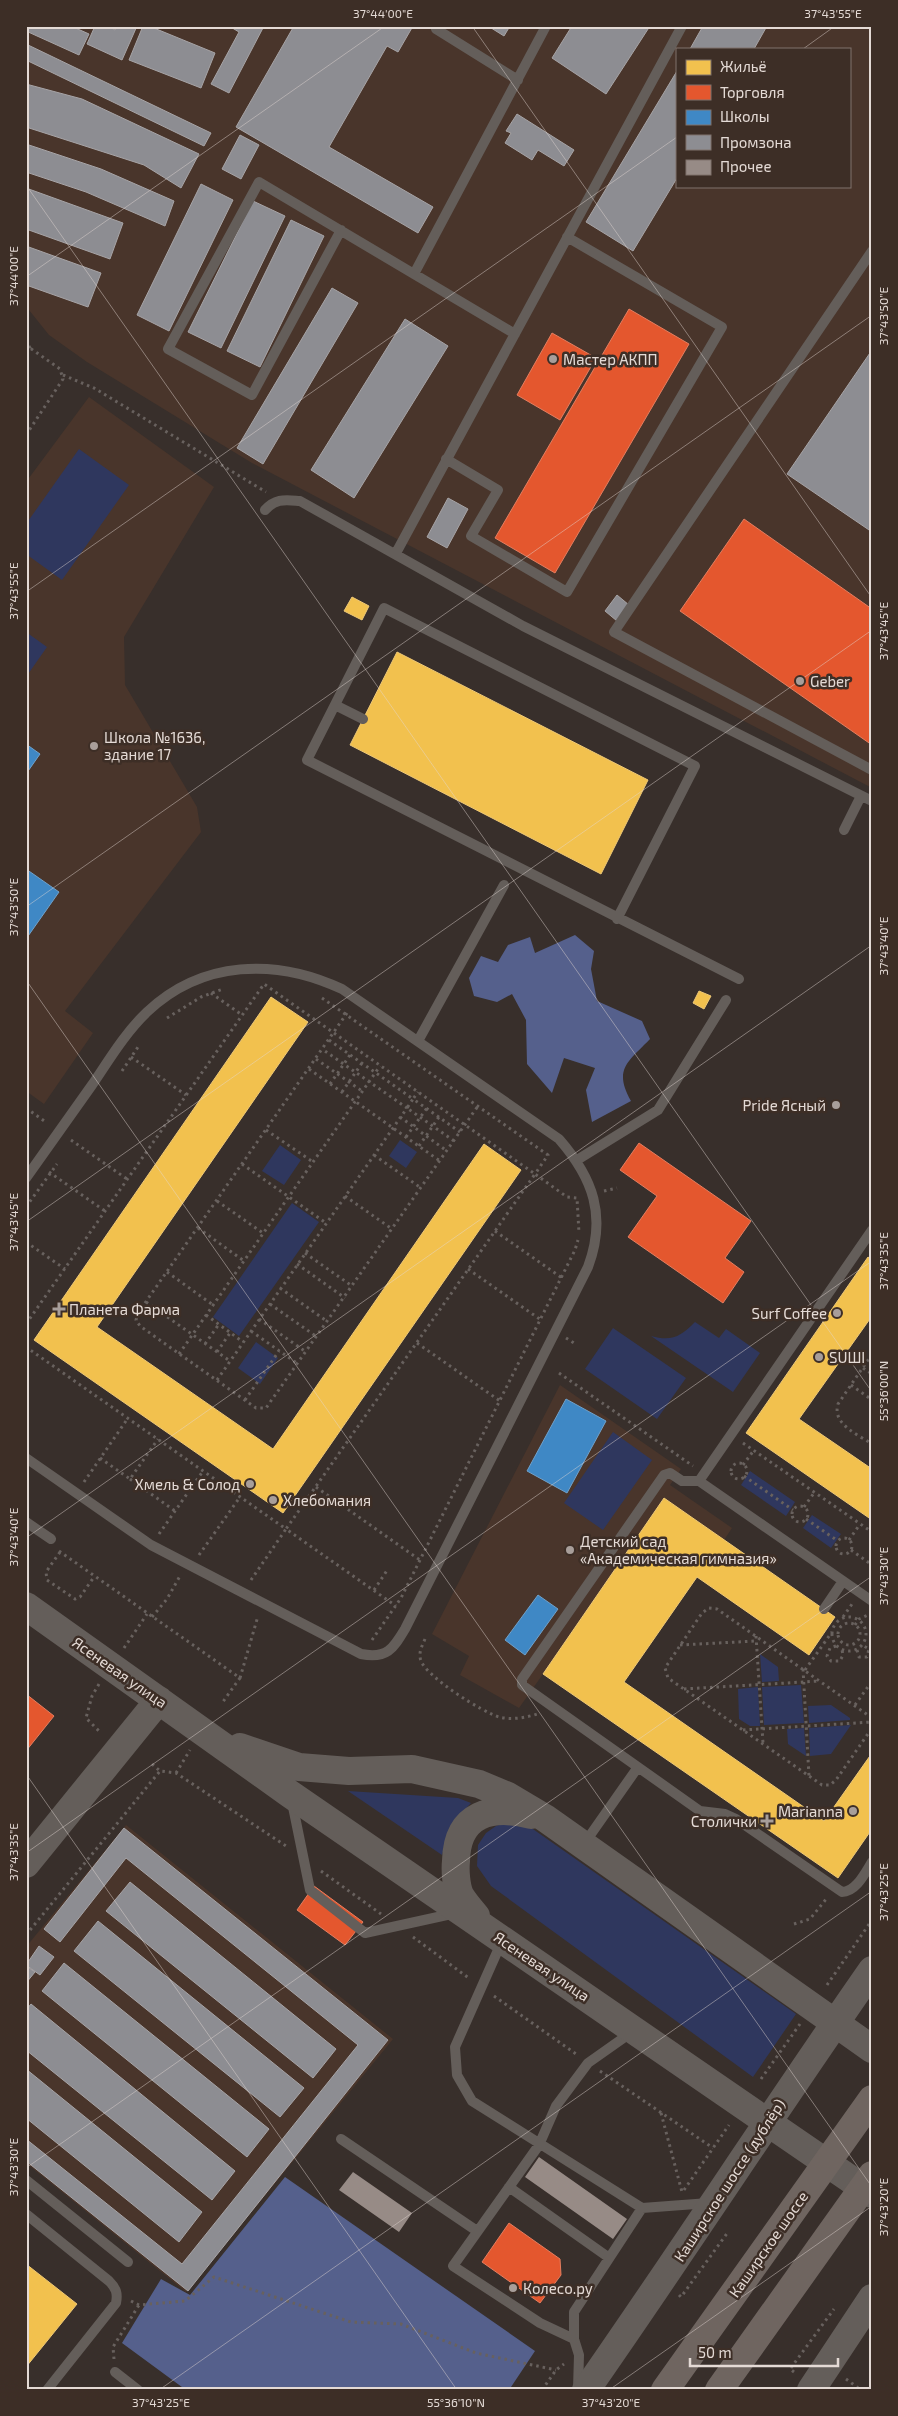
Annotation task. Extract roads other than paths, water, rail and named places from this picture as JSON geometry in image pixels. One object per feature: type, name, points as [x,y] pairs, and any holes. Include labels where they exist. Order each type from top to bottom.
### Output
[{"type":"main road","name":"Ясеневая улица","points":[[26,1606],[159,1700],[202,1743],[290,1794],[826,2162],[869,2185]]},
{"type":"main road","points":[[28,1858],[159,1700]]},
{"type":"main road","name":"Ясеневая улица","points":[[202,1743],[299,1767],[349,1771],[412,1770],[478,1784],[508,1796],[545,1818],[872,2048]]},
{"type":"main road","points":[[483,1925],[460,1894],[456,1868],[456,1844],[471,1819],[489,1812],[513,1810],[545,1818]]},
{"type":"main road","name":"Каширское шоссе (дублёр)","points":[[586,2390],[872,1970]]},
{"type":"main road","name":"Каширское шоссе","points":[[665,2390],[872,2098]]},
{"type":"main road","points":[[719,2390],[869,2185]]},
{"type":"main road","points":[[802,2381],[872,2298]]},
{"type":"lane","points":[[438,26],[436,30],[518,80]]},
{"type":"lane","points":[[414,274],[546,26]]},
{"type":"lane","points":[[396,553],[682,26]]},
{"type":"lane","points":[[341,230],[252,395],[168,349],[259,182],[341,230],[515,334]]},
{"type":"lane","points":[[446,459],[498,490],[471,536],[567,592],[722,328],[567,237]]},
{"type":"lane","points":[[872,251],[614,632],[872,770]]},
{"type":"lane","points":[[265,510],[273,502],[279,500],[300,501],[396,553],[523,626],[872,801]]},
{"type":"lane","points":[[618,919],[695,766],[384,608],[307,760],[618,919],[739,979]]},
{"type":"lane","points":[[335,705],[363,719]]},
{"type":"lane","points":[[844,830],[861,796]]},
{"type":"lane","points":[[418,1041],[504,886]]},
{"type":"lane","points":[[26,1178],[125,1038],[148,1012],[184,986],[218,973],[247,968],[268,968],[304,973],[342,989],[559,1139],[577,1160],[588,1179],[593,1194],[596,1223],[594,1252],[577,1289],[395,1646],[381,1655],[361,1654],[151,1545],[26,1458]]},
{"type":"lane","points":[[577,1160],[658,1110],[726,1000]]},
{"type":"lane","points":[[872,1230],[701,1477],[684,1481],[670,1473],[664,1475],[522,1679],[522,1687],[700,1810],[725,1814],[736,1819],[842,1892],[850,1891],[872,1862]]},
{"type":"lane","points":[[701,1477],[872,1601]]},
{"type":"lane","points":[[26,1522],[51,1539]]},
{"type":"lane","points":[[824,1609],[843,1581]]},
{"type":"lane","points":[[583,1845],[638,1767]]},
{"type":"lane","points":[[290,1794],[310,1890],[365,1933],[398,1926],[483,1925],[482,1987],[455,2047],[457,2075],[472,2101],[642,2208],[715,2203]]},
{"type":"lane","points":[[574,2339],[540,2323],[453,2266],[539,2144],[556,2106],[588,2063],[636,2030]]},
{"type":"lane","points":[[341,2139],[477,2231]]},
{"type":"lane","points":[[26,2180],[128,2262]]},
{"type":"lane","points":[[509,2187],[608,2257]]},
{"type":"lane","points":[[578,2390],[579,2356],[574,2339],[574,2312],[608,2257],[642,2208]]},
{"type":"lane","points":[[26,2214],[110,2281],[115,2286],[118,2297],[116,2303],[47,2390]]},
{"type":"lane","points":[[115,2372],[138,2390]]},
{"type":"place","name":"Мастер АКПП","points":[[553,359]]},
{"type":"place","name":"Geber","points":[[800,681]]},
{"type":"place","name":"Школа №1636, здание 17","points":[[94,746]]},
{"type":"place","name":"Pride Ясный","points":[[836,1105]]},
{"type":"place","name":"Планета Фарма","points":[[59,1309]]},
{"type":"place","name":"Surf Coffee","points":[[837,1313]]},
{"type":"place","name":"SUШI","points":[[819,1357]]},
{"type":"place","name":"Хмель & Солод","points":[[250,1484]]},
{"type":"place","name":"Хлебомания","points":[[273,1500]]},
{"type":"place","name":"Детский сад «Академическая гимназия»","points":[[570,1550]]},
{"type":"place","name":"Marianna","points":[[853,1811]]},
{"type":"place","name":"Столички","points":[[767,1821]]},
{"type":"place","name":"Колесо.ру","points":[[513,2288]]}]
